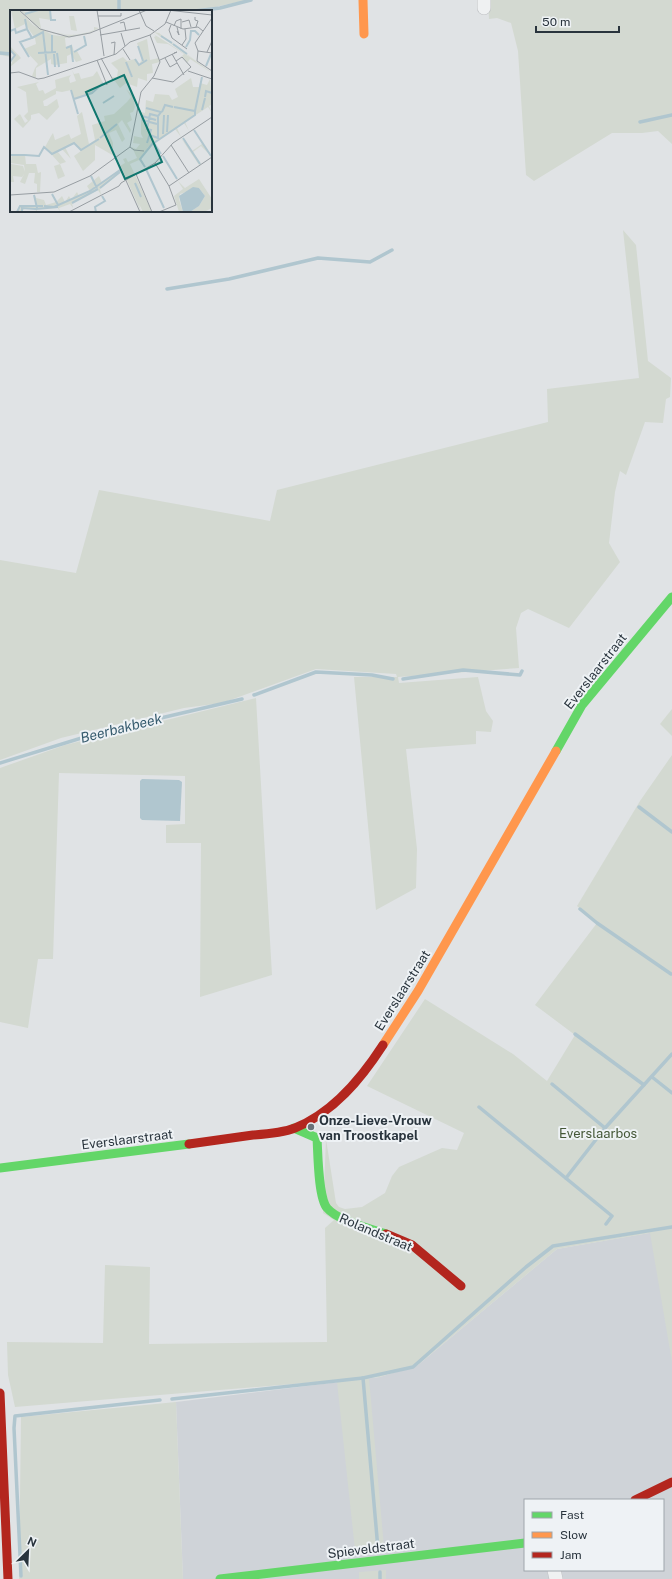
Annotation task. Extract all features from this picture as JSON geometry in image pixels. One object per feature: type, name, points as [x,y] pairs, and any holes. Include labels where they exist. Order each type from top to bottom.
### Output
[{"type":"street","points":[[364,0],[364,34]]},
{"type":"street","name":"Everslaarstraat","points":[[0,1168],[280,1132],[294,1128],[318,1117],[333,1105],[361,1075],[401,1019],[582,705],[672,597]]},
{"type":"street","name":"Rolandstraat","points":[[318,1117],[322,1197],[327,1208],[343,1219],[400,1239],[412,1245],[461,1286]]},
{"type":"street","points":[[294,1128],[318,1138]]},
{"type":"street","points":[[0,1393],[8,1579]]},
{"type":"street","points":[[636,1499],[672,1482]]},
{"type":"street","name":"Spieveldstraat","points":[[220,1579],[524,1543]]},
{"type":"shaded area","points":[[672,1229],[672,1579],[183,1579],[176,1402],[380,1377],[418,1365],[557,1249]]},
{"type":"green space","points":[[0,0],[247,0],[202,10],[10,10],[10,57],[0,55]]},
{"type":"green space","points":[[488,0],[672,0],[672,144],[658,131],[642,133],[612,133],[534,181],[526,175],[518,51],[511,23],[497,18],[489,19]]},
{"type":"green space","points":[[623,230],[636,245],[648,361],[671,378],[670,397],[666,399],[663,423],[645,422],[626,475],[620,471],[615,492],[609,543],[620,562],[569,628],[528,609],[521,613],[516,628],[519,668],[398,677],[399,683],[478,677],[486,711],[493,721],[491,732],[476,731],[476,744],[406,749],[417,849],[416,888],[376,910],[354,677],[397,677],[396,674],[316,669],[222,703],[184,708],[61,738],[0,760],[0,560],[76,573],[99,490],[270,521],[277,490],[548,422],[547,389],[639,378]]},
{"type":"green space","points":[[256,698],[272,975],[200,997],[201,843],[166,843],[166,825],[185,824],[185,776],[59,773],[53,959],[38,959],[28,1028],[0,1022],[0,768],[65,745]]},
{"type":"green space","points":[[672,709],[672,736],[660,724]]},
{"type":"green space","name":"Everslaarbos","points":[[672,755],[672,1362],[650,1233],[557,1249],[418,1365],[380,1377],[369,1378],[384,1547],[355,1550],[337,1382],[364,1378],[15,1407],[8,1375],[7,1342],[103,1343],[105,1265],[150,1267],[149,1344],[327,1342],[325,1228],[334,1220],[323,1213],[326,1139],[336,1203],[339,1207],[345,1209],[362,1207],[385,1193],[392,1176],[399,1167],[442,1148],[457,1150],[464,1133],[367,1086],[425,999],[513,1054],[547,1081],[575,1035],[535,1005],[597,923],[577,906],[640,801]]},
{"type":"green space","points":[[176,1402],[183,1579],[19,1579],[21,1417]]},
{"type":"green space","points":[[386,1570],[386,1579],[359,1579],[359,1572]]},
{"type":"water","points":[[142,779],[179,780],[182,782],[180,821],[142,820],[140,818],[140,781]]},
{"type":"waterway","points":[[119,0],[119,10]]},
{"type":"waterway","points":[[203,10],[220,8],[251,0]]},
{"type":"waterway","points":[[0,53],[10,54]]},
{"type":"waterway","points":[[640,122],[672,115]]},
{"type":"waterway","points":[[167,289],[229,279],[318,258],[370,262],[392,250]]},
{"type":"waterway","name":"Beerbakbeek","points":[[403,679],[463,670],[520,675],[522,671]]},
{"type":"waterway","name":"Beerbakbeek","points":[[254,695],[316,672],[372,675],[393,679]]},
{"type":"waterway","name":"Beerbakbeek","points":[[0,763],[101,732],[242,699]]},
{"type":"waterway","points":[[639,807],[672,832]]},
{"type":"waterway","points":[[580,909],[597,923],[671,974]]},
{"type":"waterway","points":[[575,1034],[644,1085]]},
{"type":"waterway","points":[[566,1178],[605,1128],[672,1054]]},
{"type":"waterway","points":[[652,1077],[672,1093]]},
{"type":"waterway","points":[[552,1084],[605,1128]]},
{"type":"waterway","points":[[479,1107],[612,1216],[606,1224]]},
{"type":"waterway","points":[[378,1549],[363,1378],[413,1367],[526,1267],[553,1246],[672,1227]]},
{"type":"waterway","points":[[172,1399],[363,1378]]},
{"type":"waterway","points":[[21,1576],[14,1428],[15,1416],[160,1400]]},
{"type":"waterway","points":[[380,1572],[380,1579]]},
{"type":"traffic: fast","points":[[556,751],[582,705],[672,597]]},
{"type":"traffic: fast","points":[[294,1128],[317,1138],[320,1185],[327,1208],[338,1217],[386,1234]]},
{"type":"traffic: fast","points":[[0,1168],[189,1144]]},
{"type":"traffic: fast","points":[[220,1579],[524,1543]]},
{"type":"traffic: slow","points":[[363,0],[364,34]]},
{"type":"traffic: slow","points":[[383,1045],[418,991],[556,751]]},
{"type":"traffic: jam","points":[[189,1144],[280,1132],[290,1130],[309,1122],[345,1094],[356,1082],[383,1045]]},
{"type":"traffic: jam","points":[[386,1234],[412,1245],[461,1286]]},
{"type":"traffic: jam","points":[[0,1393],[8,1579]]},
{"type":"traffic: jam","points":[[637,1499],[672,1482]]},
{"type":"place","name":"Onze-Lieve-Vrouw van Troostkapel","points":[[311,1127]]}]
